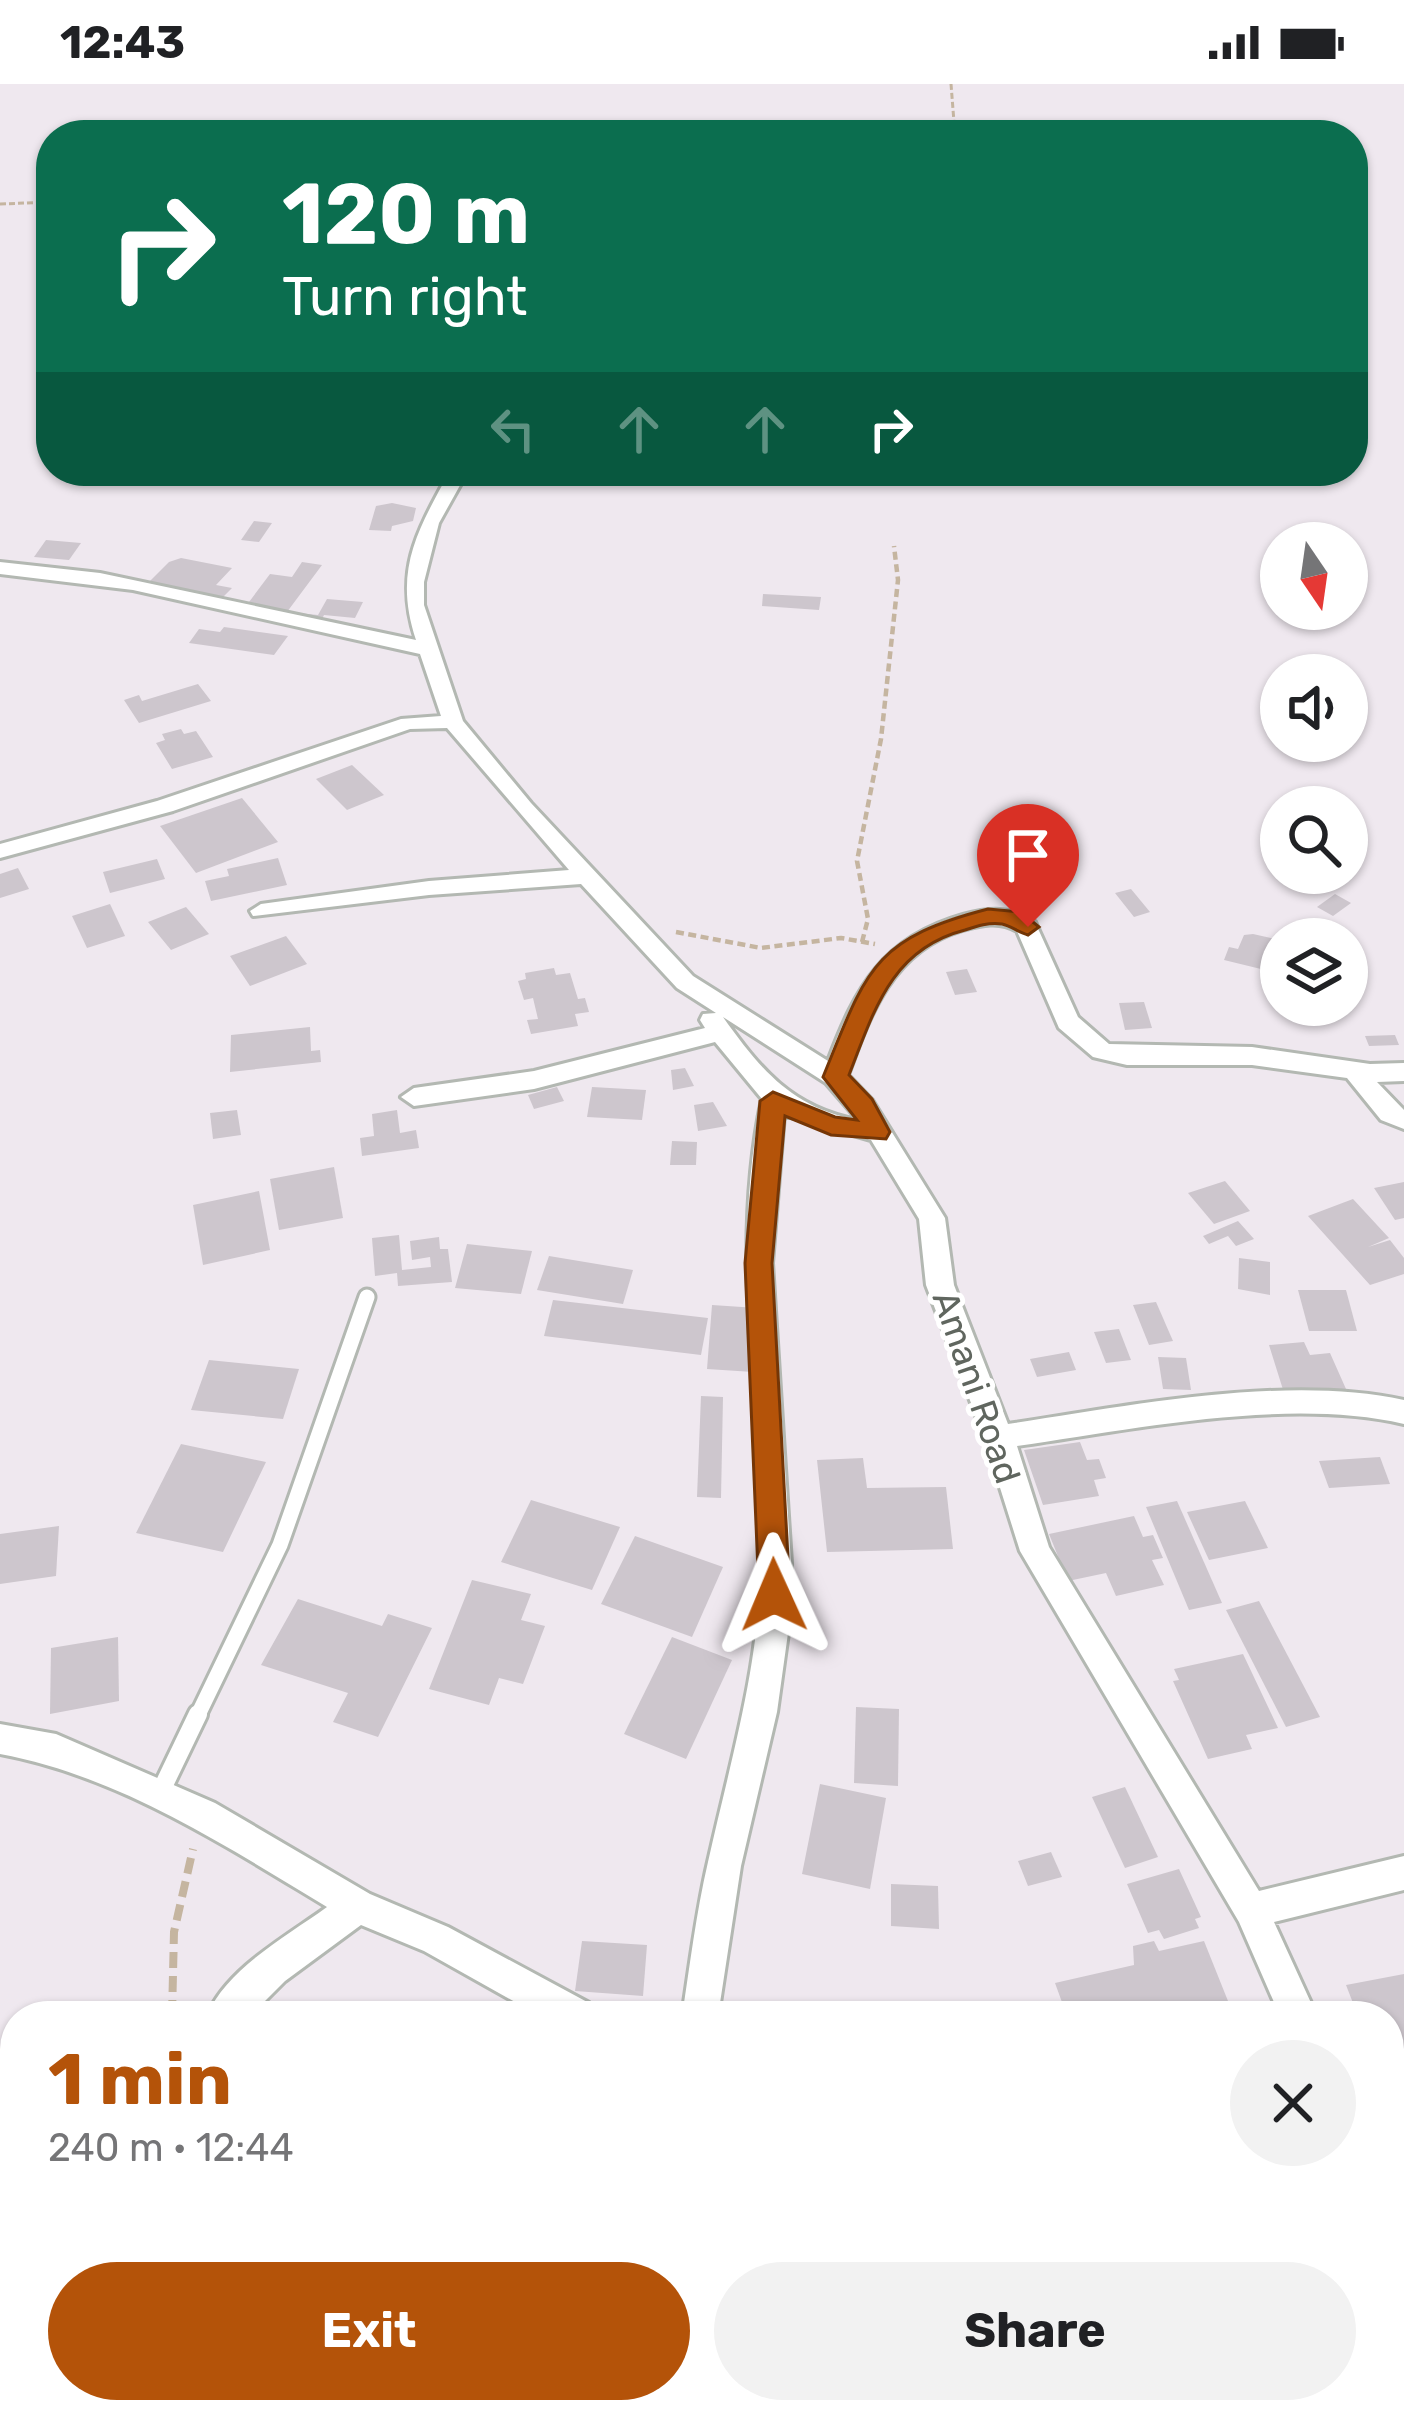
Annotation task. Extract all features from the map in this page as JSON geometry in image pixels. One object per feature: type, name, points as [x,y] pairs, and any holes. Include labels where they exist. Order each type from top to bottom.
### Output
[{"type":"street","name":"Amani Road","points":[[451,486],[430,523],[414,605],[453,722],[622,919],[685,982],[836,1077],[862,1106],[932,1218],[940,1286],[999,1437],[1035,1551],[1251,1910],[1292,2001]]},
{"type":"street","points":[[0,568],[64,569],[306,624],[383,635],[428,650]]},
{"type":"street","points":[[0,851],[184,800],[408,724],[453,722]]},
{"type":"street","points":[[261,911],[430,888],[589,876]]},
{"type":"street","points":[[836,1077],[872,986],[894,957],[915,941],[988,916],[1020,921],[1033,935],[1068,1022],[1102,1052],[1252,1056],[1404,1072]]},
{"type":"street","points":[[685,982],[773,1101],[831,1125],[877,1132]]},
{"type":"street","points":[[414,1097],[550,1077],[720,1032]]},
{"type":"street","points":[[1353,1070],[1390,1114],[1404,1120]]},
{"type":"street","points":[[702,2001],[724,1866],[760,1712],[773,1626],[776,1563],[758,1263],[773,1101]]},
{"type":"street","points":[[999,1437],[1117,1419],[1295,1402],[1354,1399],[1404,1412]]},
{"type":"street","points":[[0,1739],[56,1749],[202,1814],[358,1906],[436,1939],[549,2001]]},
{"type":"street","points":[[1251,1910],[1404,1873]]},
{"type":"street","points":[[240,2001],[272,1968],[358,1906]]},
{"type":"lane","points":[[159,1795],[271,1566],[317,1451],[367,1298]]},
{"type":"path","points":[[951,84],[954,120]]},
{"type":"path","points":[[0,204],[36,203]]},
{"type":"path","points":[[862,942],[868,919],[857,861],[881,739],[898,580],[893,546]]},
{"type":"path","points":[[622,919],[643,920],[702,940],[761,948],[841,938],[915,941]]},
{"type":"path","points":[[170,2001],[167,1967],[176,1911],[202,1814]]},
{"type":"building","points":[[392,503],[416,508],[413,521],[392,526],[391,531],[369,530],[376,506]]},
{"type":"building","points":[[254,521],[272,523],[259,542],[241,540]]},
{"type":"building","points":[[46,540],[81,543],[69,560],[34,557]]},
{"type":"building","points":[[181,558],[232,568],[216,585],[232,588],[223,597],[148,583],[169,562]]},
{"type":"building","points":[[302,562],[322,565],[287,612],[246,606],[270,574],[292,577]]},
{"type":"building","points":[[763,594],[821,597],[819,610],[762,606]]},
{"type":"building","points":[[327,599],[363,602],[355,618],[324,615],[320,623],[293,620],[297,613],[318,615]]},
{"type":"building","points":[[224,627],[288,636],[274,655],[189,643],[199,629],[220,632]]},
{"type":"building","points":[[198,684],[211,701],[139,723],[124,700],[139,695],[142,701]]},
{"type":"building","points":[[181,729],[184,734],[196,731],[213,757],[172,769],[156,743],[165,740],[162,734]]},
{"type":"building","points":[[352,765],[384,795],[347,810],[316,779]]},
{"type":"building","points":[[242,798],[278,842],[196,873],[160,826]]},
{"type":"building","points":[[278,858],[287,885],[211,901],[205,881],[229,876],[227,869]]},
{"type":"building","points":[[157,859],[165,879],[110,893],[103,872]]},
{"type":"building","points":[[18,868],[29,889],[0,898],[0,874]]},
{"type":"building","points":[[1131,889],[1150,912],[1134,917],[1115,893]]},
{"type":"building","points":[[1335,894],[1351,903],[1333,916],[1317,907]]},
{"type":"building","points":[[110,904],[125,936],[87,948],[72,916]]},
{"type":"building","points":[[186,907],[209,934],[171,950],[148,922]]},
{"type":"building","points":[[1244,935],[1260,936],[1260,969],[1224,960],[1229,947],[1238,949]]},
{"type":"building","points":[[286,936],[307,964],[250,986],[230,956]]},
{"type":"building","points":[[554,968],[556,975],[570,973],[578,999],[585,998],[589,1012],[575,1014],[578,1026],[531,1034],[527,1020],[538,1019],[533,998],[524,1000],[518,981],[526,979],[525,973]]},
{"type":"building","points":[[967,969],[977,992],[955,995],[946,972]]},
{"type":"building","points":[[1144,1002],[1152,1028],[1125,1030],[1119,1003]]},
{"type":"building","points":[[310,1027],[311,1051],[320,1050],[321,1062],[230,1072],[231,1035]]},
{"type":"building","points":[[1395,1035],[1399,1045],[1369,1046],[1365,1036]]},
{"type":"building","points":[[685,1068],[694,1086],[673,1090],[671,1070]]},
{"type":"building","points":[[557,1087],[564,1101],[534,1109],[528,1095]]},
{"type":"building","points":[[592,1087],[646,1090],[642,1120],[587,1117]]},
{"type":"building","points":[[713,1102],[727,1126],[698,1131],[694,1105]]},
{"type":"building","points":[[237,1110],[241,1135],[213,1139],[210,1113]]},
{"type":"building","points":[[397,1110],[400,1133],[416,1130],[419,1148],[362,1156],[360,1138],[374,1136],[372,1114]]},
{"type":"building","points":[[672,1141],[697,1142],[696,1165],[670,1165]]},
{"type":"building","points":[[334,1167],[343,1218],[279,1230],[270,1179]]},
{"type":"building","points":[[1225,1181],[1250,1211],[1214,1224],[1188,1193]]},
{"type":"building","points":[[1404,1182],[1404,1218],[1395,1220],[1374,1188]]},
{"type":"building","points":[[259,1191],[270,1250],[203,1265],[193,1205]]},
{"type":"building","points":[[1353,1199],[1389,1238],[1368,1247],[1390,1240],[1404,1258],[1404,1274],[1370,1285],[1308,1216]]},
{"type":"building","points":[[1238,1221],[1254,1239],[1236,1246],[1228,1236],[1209,1244],[1203,1236]]},
{"type":"building","points":[[399,1235],[402,1270],[431,1267],[430,1257],[412,1260],[410,1241],[439,1237],[440,1249],[448,1249],[452,1282],[398,1286],[397,1273],[375,1276],[372,1238]]},
{"type":"building","points":[[467,1244],[532,1251],[521,1294],[455,1288]]},
{"type":"building","points":[[549,1256],[633,1270],[623,1304],[537,1290]]},
{"type":"building","points":[[1239,1258],[1270,1262],[1270,1295],[1238,1289]]},
{"type":"building","points":[[1298,1290],[1346,1290],[1357,1331],[1309,1331]]},
{"type":"building","points":[[553,1300],[708,1318],[701,1355],[544,1336]]},
{"type":"building","points":[[1156,1302],[1173,1341],[1149,1345],[1133,1305]]},
{"type":"building","points":[[712,1305],[757,1308],[753,1372],[707,1369]]},
{"type":"building","points":[[1119,1329],[1131,1360],[1106,1363],[1094,1332]]},
{"type":"building","points":[[1304,1342],[1310,1355],[1330,1353],[1346,1389],[1285,1396],[1269,1345]]},
{"type":"building","points":[[1069,1352],[1076,1370],[1037,1377],[1030,1359]]},
{"type":"building","points":[[1158,1357],[1186,1358],[1191,1390],[1163,1389]]},
{"type":"building","points":[[209,1360],[299,1369],[283,1419],[191,1410]]},
{"type":"building","points":[[701,1396],[723,1397],[721,1498],[697,1497]]},
{"type":"building","points":[[1080,1442],[1087,1460],[1099,1459],[1106,1478],[1094,1480],[1099,1496],[1043,1505],[1024,1450]]},
{"type":"building","points":[[181,1444],[266,1462],[223,1552],[136,1533]]},
{"type":"building","points":[[1380,1457],[1390,1484],[1329,1488],[1319,1461]]},
{"type":"building","points":[[863,1458],[867,1488],[946,1487],[953,1549],[827,1552],[817,1460]]},
{"type":"building","points":[[531,1500],[620,1527],[592,1590],[501,1562]]},
{"type":"building","points":[[1177,1501],[1222,1603],[1189,1610],[1146,1507]]},
{"type":"building","points":[[1245,1501],[1268,1548],[1209,1560],[1187,1512]]},
{"type":"building","points":[[1134,1516],[1143,1537],[1153,1535],[1163,1558],[1152,1560],[1164,1585],[1116,1596],[1106,1573],[1068,1581],[1049,1534]]},
{"type":"building","points":[[59,1526],[56,1576],[0,1584],[0,1534]]},
{"type":"building","points":[[635,1536],[723,1567],[692,1637],[601,1604]]},
{"type":"building","points":[[472,1580],[531,1594],[521,1620],[545,1626],[523,1684],[499,1678],[489,1705],[429,1689]]},
{"type":"building","points":[[298,1599],[382,1626],[388,1614],[432,1628],[378,1737],[333,1722],[348,1693],[261,1665]]},
{"type":"building","points":[[1259,1601],[1320,1717],[1286,1727],[1226,1610]]},
{"type":"building","points":[[118,1637],[119,1701],[50,1714],[51,1648]]},
{"type":"building","points":[[672,1637],[732,1660],[686,1759],[624,1734]]},
{"type":"building","points":[[1243,1654],[1278,1728],[1246,1735],[1252,1749],[1208,1759],[1173,1681],[1179,1680],[1174,1669]]},
{"type":"building","points":[[856,1707],[899,1709],[898,1786],[854,1783]]},
{"type":"building","points":[[820,1784],[886,1798],[870,1889],[802,1874]]},
{"type":"building","points":[[1125,1787],[1158,1857],[1125,1868],[1092,1797]]},
{"type":"building","points":[[1051,1852],[1062,1877],[1028,1886],[1018,1861]]},
{"type":"building","points":[[1179,1869],[1201,1917],[1195,1919],[1199,1928],[1164,1939],[1159,1930],[1148,1933],[1127,1884]]},
{"type":"building","points":[[891,1884],[938,1886],[939,1929],[891,1926]]},
{"type":"building","points":[[582,1941],[647,1945],[643,1996],[575,1991]]},
{"type":"building","points":[[1154,1941],[1159,1951],[1204,1941],[1228,2001],[1062,2001],[1055,1983],[1134,1965],[1133,1946]]},
{"type":"building","points":[[1404,1974],[1404,2001],[1352,2001],[1346,1985]]},
{"type":"route","points":[[774,1595],[758,1263],[773,1101],[831,1125],[877,1132],[836,1077],[872,986],[894,957],[940,928],[988,916],[1012,917],[1028,927]]}]
